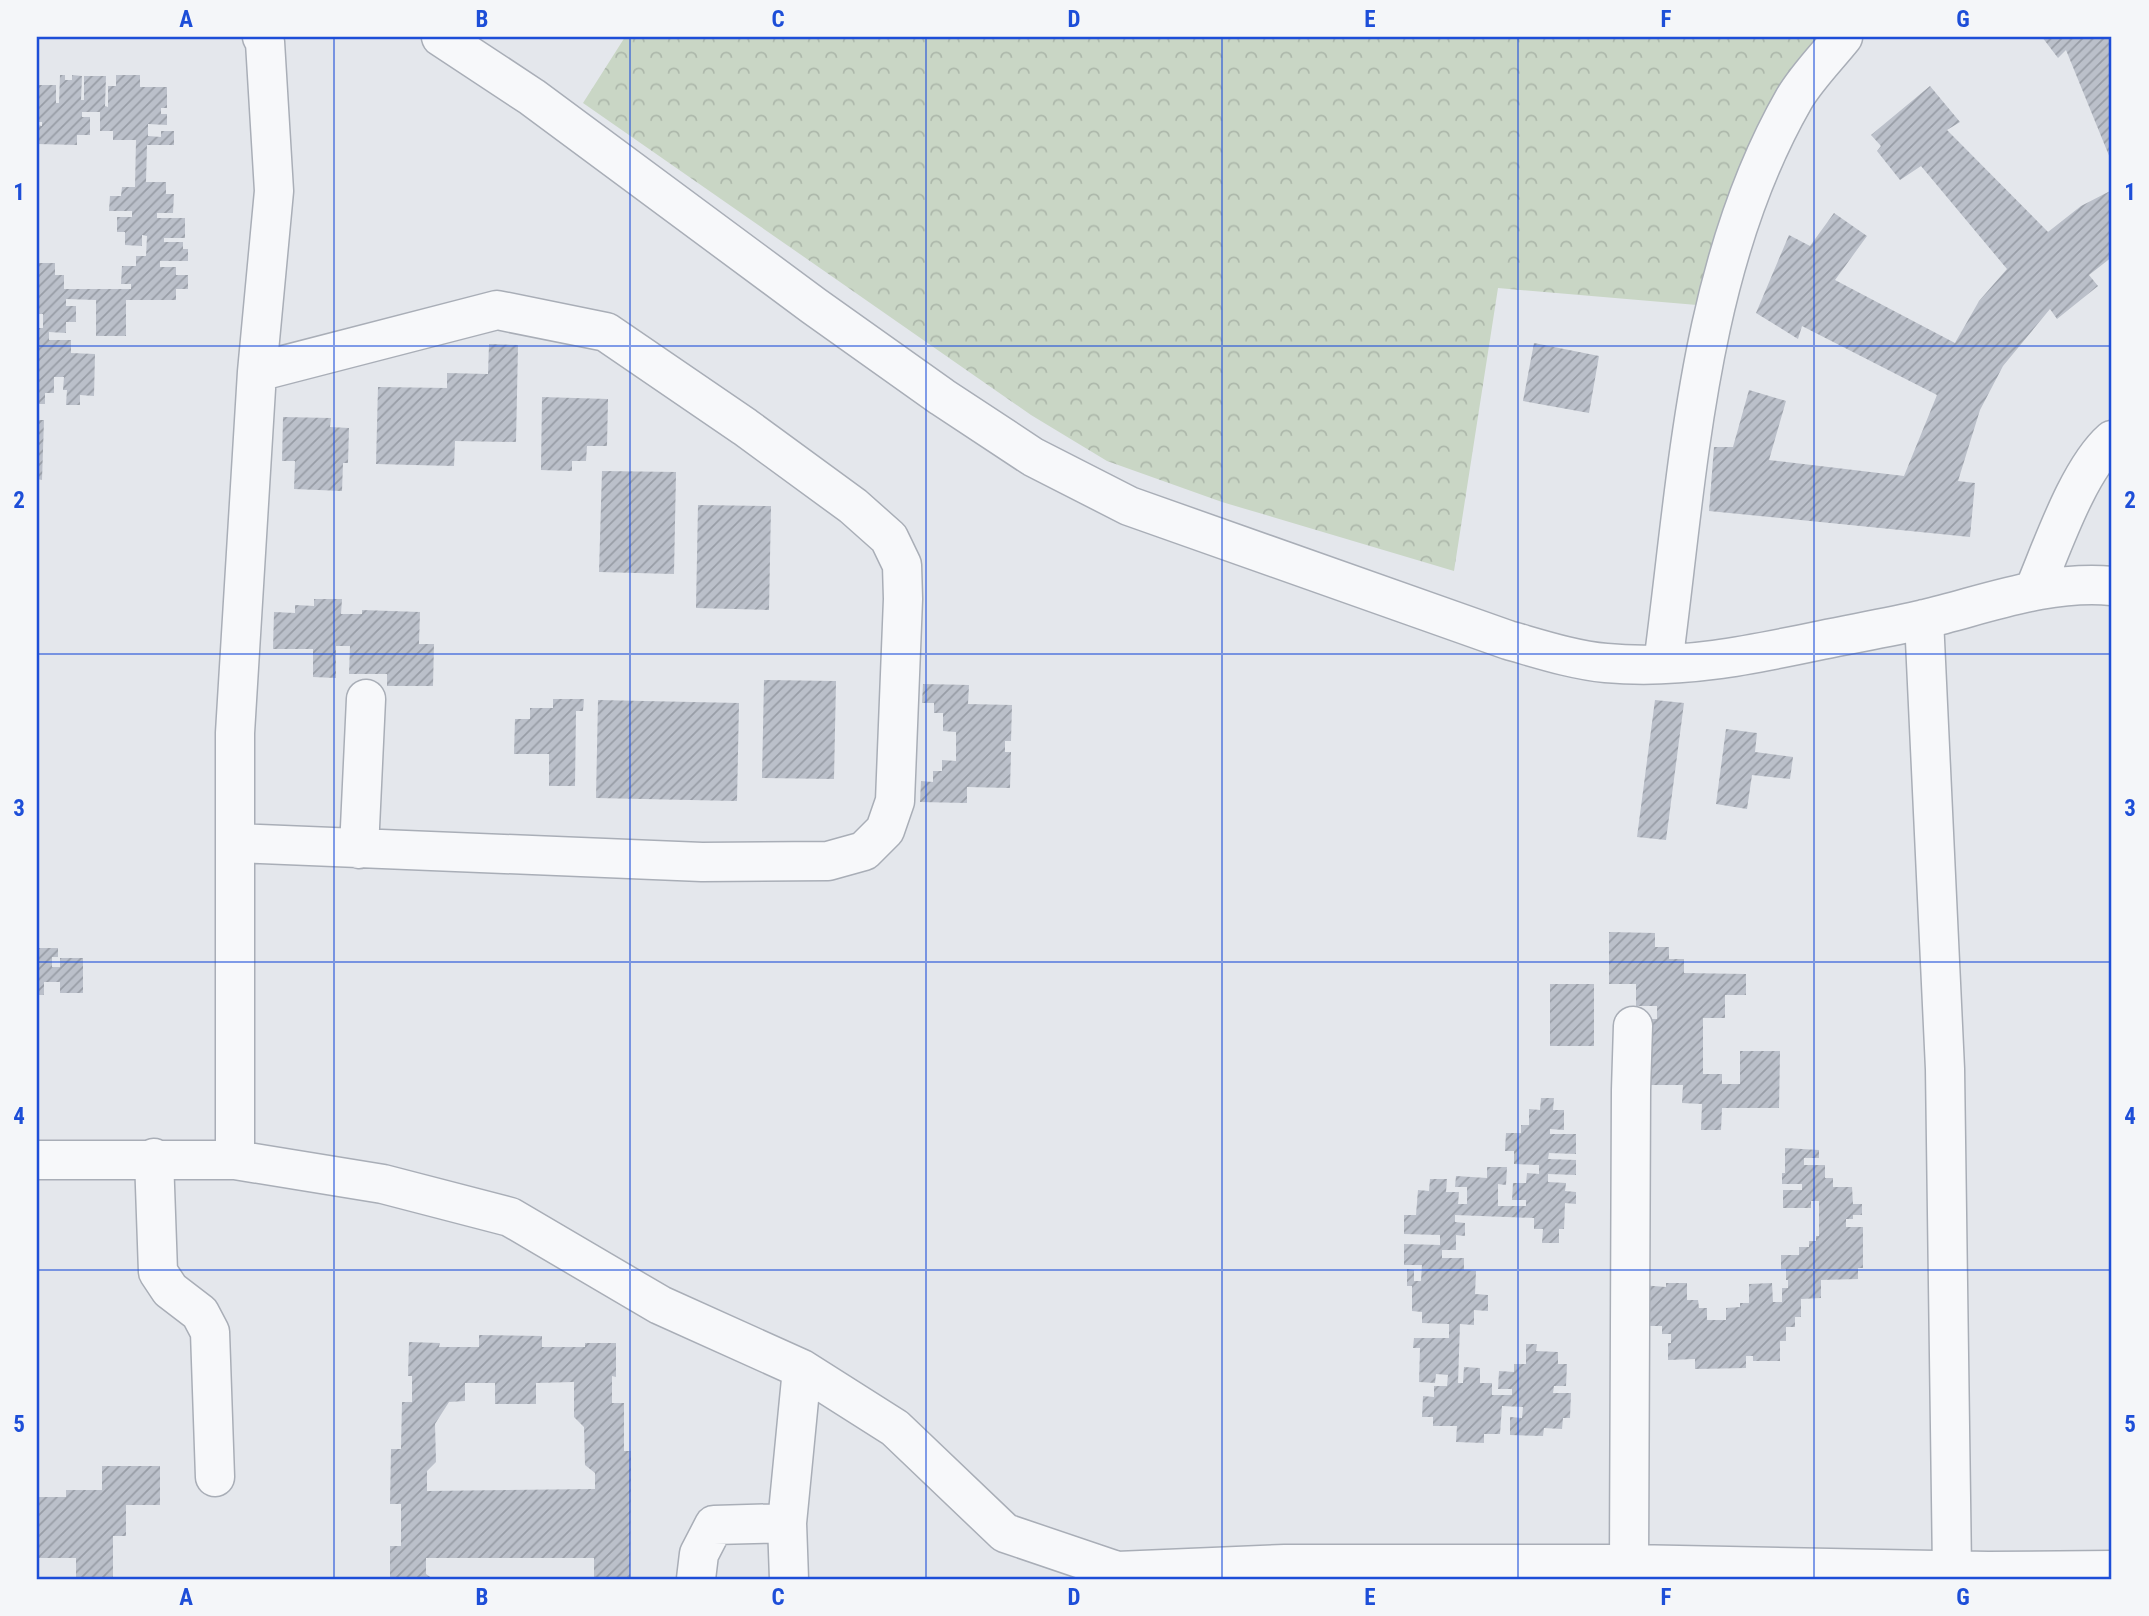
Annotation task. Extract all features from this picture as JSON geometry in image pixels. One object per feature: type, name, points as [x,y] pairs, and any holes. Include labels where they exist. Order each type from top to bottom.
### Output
[{"type":"lane","points":[[235,1160],[235,733],[257,372],[274,191],[265,42],[262,37]]},
{"type":"lane","points":[[441,37],[533,97],[836,321],[1032,457],[1129,506],[1508,640],[1605,663],[1664,664],[1733,658],[1924,620],[2034,590],[2066,585],[2112,586]]},
{"type":"lane","points":[[1664,664],[1698,391],[1723,272],[1757,176],[1795,98],[1843,37]]},
{"type":"lane","points":[[236,843],[702,862],[828,862],[863,850],[885,830],[895,801],[903,599],[902,565],[889,538],[853,506],[745,427],[606,332],[496,310],[257,372]]},
{"type":"lane","points":[[2034,590],[2075,495],[2104,447],[2112,440]]},
{"type":"lane","points":[[1924,620],[1945,1069],[1952,1570]]},
{"type":"lane","points":[[359,849],[366,699]]},
{"type":"lane","points":[[1629,1564],[1630,1117],[1633,1026]]},
{"type":"lane","points":[[153,1158],[158,1272],[170,1290],[200,1313],[210,1332],[215,1477]]},
{"type":"lane","points":[[37,1160],[235,1160],[383,1184],[510,1217],[660,1305],[802,1369],[895,1427],[1005,1533],[1053,1564],[1117,1571],[1285,1564],[1629,1564],[2112,1570]]},
{"type":"lane","points":[[789,1579],[787,1523],[802,1369]]},
{"type":"lane","points":[[696,1579],[699,1554],[713,1525],[787,1523]]},
{"type":"green space","points":[[625,37],[1857,37],[1812,92],[1697,305],[1498,288],[1454,571],[1222,502],[1107,461],[1031,415],[583,103]]},
{"type":"building","points":[[2042,37],[2112,37],[2112,163],[2066,50],[2058,58]]},
{"type":"building","points":[[60,75],[65,75],[65,80],[72,80],[72,75],[82,76],[81,100],[84,100],[84,76],[106,76],[105,106],[108,107],[108,86],[116,86],[116,75],[140,75],[140,87],[167,87],[167,108],[161,108],[161,114],[167,114],[167,125],[148,124],[148,136],[161,137],[161,131],[174,131],[174,145],[147,145],[146,182],[166,182],[166,194],[174,194],[173,213],[157,213],[157,218],[185,218],[185,238],[164,238],[164,242],[183,242],[183,249],[188,249],[188,261],[160,261],[160,267],[176,267],[176,275],[188,275],[188,289],[176,289],[176,300],[126,300],[126,336],[96,336],[96,300],[66,299],[66,306],[76,306],[76,322],[66,322],[66,333],[49,332],[49,340],[71,340],[71,353],[95,354],[94,396],[80,395],[80,405],[66,405],[64,377],[54,377],[54,393],[45,393],[45,404],[37,404],[37,328],[43,328],[43,314],[37,314],[37,263],[55,263],[55,275],[64,275],[64,289],[131,289],[131,284],[121,284],[122,266],[136,266],[136,256],[146,256],[147,236],[142,235],[142,246],[125,245],[125,232],[117,232],[117,217],[132,217],[132,211],[109,211],[110,196],[121,196],[122,187],[135,187],[136,140],[113,140],[113,131],[100,131],[100,112],[82,112],[82,117],[90,117],[90,135],[77,135],[77,145],[37,144],[37,125],[42,126],[42,122],[37,122],[37,85],[56,85],[56,103],[59,103]]},
{"type":"building","points":[[1930,86],[1960,122],[1947,130],[2048,232],[2081,206],[2112,190],[2112,257],[2089,275],[2098,286],[2057,319],[2050,309],[2003,366],[1980,410],[1958,481],[1975,483],[1970,537],[1709,511],[1714,447],[1733,447],[1749,390],[1786,401],[1769,460],[1904,476],[1937,395],[1802,326],[1798,339],[1756,313],[1789,235],[1810,246],[1834,213],[1867,236],[1835,280],[1955,343],[1979,301],[2007,269],[1921,166],[1900,180],[1877,151],[1881,146],[1871,135]]},
{"type":"building","points":[[1534,343],[1599,356],[1589,413],[1523,401]]},
{"type":"building","points":[[489,344],[518,345],[516,442],[455,441],[454,466],[376,464],[378,387],[447,388],[447,373],[488,374]]},
{"type":"building","points":[[542,397],[608,399],[607,446],[587,446],[586,461],[572,461],[572,471],[541,470]]},
{"type":"building","points":[[283,417],[331,418],[330,427],[349,428],[348,463],[343,463],[342,491],[294,489],[295,461],[282,461]]},
{"type":"building","points":[[37,420],[44,420],[42,480],[37,479]]},
{"type":"building","points":[[602,471],[676,472],[674,574],[599,572]]},
{"type":"building","points":[[698,505],[771,506],[769,610],[696,608]]},
{"type":"building","points":[[314,599],[342,599],[341,614],[362,614],[362,610],[420,612],[419,644],[434,644],[433,686],[387,686],[387,674],[349,674],[350,646],[336,646],[336,678],[313,677],[313,649],[273,649],[274,612],[295,613],[295,605],[314,606]]},
{"type":"building","points":[[764,680],[836,681],[834,779],[762,778]]},
{"type":"building","points":[[923,684],[969,685],[968,704],[1012,705],[1011,741],[1005,741],[1005,752],[1011,752],[1010,788],[967,787],[967,803],[920,802],[921,781],[933,782],[933,771],[942,771],[942,760],[956,761],[956,732],[943,731],[943,713],[934,713],[934,703],[922,703]]},
{"type":"building","points":[[553,699],[584,699],[583,711],[576,711],[575,786],[549,786],[549,754],[514,754],[515,719],[530,719],[530,708],[553,708]]},
{"type":"building","points":[[598,700],[739,703],[737,801],[596,798]]},
{"type":"building","points":[[1655,700],[1684,703],[1666,840],[1637,837]]},
{"type":"building","points":[[1726,729],[1757,733],[1755,752],[1793,757],[1790,779],[1752,775],[1747,809],[1716,804]]},
{"type":"building","points":[[1609,932],[1655,933],[1655,947],[1669,947],[1669,959],[1684,959],[1684,973],[1746,974],[1746,995],[1725,995],[1725,1018],[1703,1018],[1703,1074],[1722,1074],[1722,1084],[1740,1084],[1740,1051],[1780,1051],[1779,1108],[1722,1108],[1721,1130],[1701,1130],[1702,1104],[1682,1103],[1683,1085],[1649,1085],[1649,1019],[1657,1019],[1657,1006],[1636,1006],[1636,984],[1609,984]]},
{"type":"building","points":[[37,948],[58,948],[58,957],[52,957],[52,967],[60,967],[60,958],[83,958],[83,993],[60,993],[60,982],[44,982],[44,995],[37,995]]},
{"type":"building","points":[[1550,984],[1594,984],[1594,1046],[1550,1046]]},
{"type":"building","points":[[1541,1098],[1554,1098],[1553,1110],[1564,1110],[1564,1130],[1550,1129],[1550,1134],[1576,1134],[1576,1154],[1549,1153],[1548,1159],[1576,1160],[1576,1175],[1548,1174],[1548,1182],[1566,1183],[1565,1191],[1576,1192],[1576,1204],[1565,1203],[1564,1229],[1559,1229],[1559,1243],[1542,1243],[1543,1229],[1534,1229],[1534,1218],[1455,1215],[1455,1222],[1465,1223],[1465,1236],[1456,1235],[1456,1250],[1442,1250],[1442,1258],[1464,1258],[1464,1270],[1476,1271],[1475,1294],[1488,1295],[1488,1311],[1474,1310],[1474,1325],[1460,1324],[1458,1383],[1463,1383],[1464,1367],[1480,1368],[1480,1383],[1492,1383],[1492,1395],[1512,1395],[1512,1389],[1498,1389],[1499,1371],[1514,1372],[1514,1364],[1526,1364],[1526,1344],[1537,1344],[1536,1351],[1558,1352],[1558,1364],[1567,1364],[1566,1386],[1554,1386],[1553,1393],[1571,1393],[1570,1418],[1563,1418],[1562,1429],[1544,1428],[1543,1436],[1510,1435],[1510,1417],[1522,1418],[1523,1407],[1502,1406],[1500,1434],[1484,1434],[1484,1443],[1456,1442],[1457,1426],[1433,1426],[1433,1417],[1422,1417],[1423,1396],[1434,1397],[1434,1386],[1447,1386],[1448,1375],[1436,1374],[1435,1383],[1419,1382],[1420,1348],[1413,1348],[1414,1338],[1449,1338],[1449,1324],[1422,1323],[1422,1312],[1412,1311],[1412,1286],[1407,1286],[1407,1269],[1414,1270],[1414,1281],[1421,1281],[1422,1265],[1404,1265],[1404,1244],[1440,1245],[1440,1235],[1404,1234],[1404,1215],[1416,1215],[1418,1190],[1429,1191],[1430,1179],[1447,1179],[1446,1192],[1459,1192],[1458,1204],[1467,1204],[1467,1187],[1455,1187],[1456,1176],[1487,1178],[1487,1167],[1507,1167],[1506,1185],[1498,1184],[1498,1206],[1526,1206],[1526,1200],[1512,1200],[1513,1183],[1526,1183],[1527,1173],[1539,1174],[1539,1165],[1514,1164],[1514,1151],[1505,1151],[1506,1133],[1521,1133],[1521,1125],[1529,1125],[1529,1109],[1540,1110]]},
{"type":"building","points":[[1785,1148],[1819,1150],[1819,1158],[1804,1158],[1804,1165],[1825,1165],[1825,1178],[1833,1178],[1833,1187],[1852,1187],[1853,1204],[1862,1204],[1862,1215],[1853,1215],[1853,1219],[1846,1219],[1846,1227],[1863,1227],[1863,1268],[1858,1268],[1858,1279],[1821,1280],[1821,1298],[1801,1299],[1801,1317],[1795,1317],[1795,1327],[1786,1327],[1786,1341],[1780,1341],[1780,1361],[1753,1361],[1753,1356],[1746,1356],[1746,1368],[1695,1369],[1695,1359],[1668,1360],[1671,1334],[1662,1334],[1662,1326],[1646,1326],[1641,1285],[1666,1287],[1666,1283],[1687,1283],[1687,1300],[1698,1300],[1699,1308],[1707,1308],[1707,1320],[1726,1320],[1726,1308],[1749,1303],[1749,1284],[1772,1283],[1773,1302],[1782,1302],[1782,1288],[1788,1288],[1788,1280],[1786,1269],[1781,1269],[1781,1255],[1799,1255],[1799,1247],[1809,1247],[1809,1241],[1816,1241],[1816,1236],[1819,1236],[1819,1201],[1811,1201],[1811,1208],[1783,1208],[1783,1190],[1802,1190],[1802,1184],[1782,1184]]},
{"type":"building","points":[[479,1335],[542,1336],[542,1347],[585,1347],[585,1343],[616,1343],[616,1377],[612,1376],[612,1403],[624,1403],[624,1451],[631,1451],[630,1579],[594,1579],[594,1558],[426,1558],[426,1574],[433,1579],[390,1579],[390,1546],[401,1546],[401,1504],[390,1504],[391,1449],[401,1449],[402,1402],[412,1402],[412,1376],[408,1376],[409,1342],[440,1343],[439,1347],[479,1347]],"holes":[[[574,1382],[574,1417],[584,1427],[585,1465],[595,1473],[595,1489],[427,1491],[427,1471],[436,1462],[435,1424],[449,1402],[465,1401],[465,1383],[495,1383],[495,1404],[536,1404],[536,1383]]]},
{"type":"building","points":[[102,1466],[160,1466],[160,1505],[126,1505],[126,1536],[113,1536],[113,1579],[76,1579],[76,1558],[37,1558],[37,1497],[66,1497],[66,1490],[102,1490]]}]
